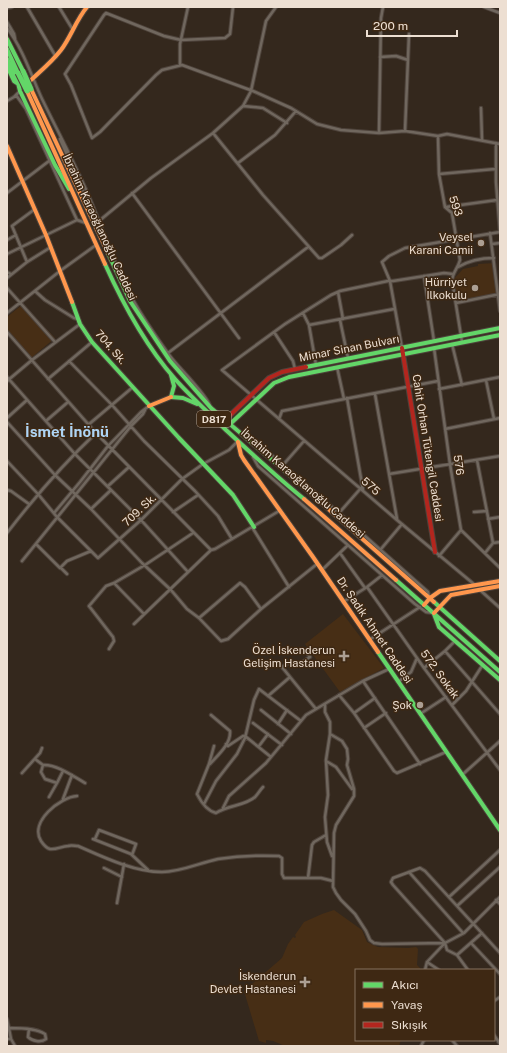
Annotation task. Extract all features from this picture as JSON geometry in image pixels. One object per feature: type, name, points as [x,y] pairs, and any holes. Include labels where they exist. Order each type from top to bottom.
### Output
[{"type":"main road","points":[[20,91],[33,77],[50,64],[56,57],[66,43],[80,16],[87,7]]},
{"type":"main road","name":"İbrahim Karaoğlanoğlu Caddesi","points":[[7,39],[119,295],[152,349],[170,372],[200,405],[258,449],[337,516],[440,606],[500,661]]},
{"type":"main road","name":"İbrahim Karaoğlanoğlu Caddesi","points":[[7,49],[21,72]]},
{"type":"main road","points":[[7,59],[17,79],[20,91],[58,170],[75,196]]},
{"type":"main road","points":[[7,66],[14,81],[17,83]]},
{"type":"main road","name":"İbrahim Karaoğlanoğlu Caddesi","points":[[29,90],[130,301],[149,332],[170,360],[223,423]]},
{"type":"main road","name":"704. Sk.","points":[[7,146],[9,155],[51,246],[79,322],[92,342],[233,495],[253,527]]},
{"type":"main road","name":"Mimar Sinan Bulvarı","points":[[223,423],[272,376],[282,372],[500,328]]},
{"type":"main road","points":[[228,427],[274,383],[289,376],[337,368],[500,335]]},
{"type":"main road","name":"Cahit Orhan Tütengil Caddesi","points":[[402,348],[437,554]]},
{"type":"main road","points":[[170,372],[174,386],[171,397]]},
{"type":"main road","points":[[150,406],[171,397],[183,398],[200,405]]},
{"type":"main road","name":"İbrahim Karaoğlanoğlu Caddesi","points":[[228,427],[238,441],[274,475],[378,562],[422,606],[434,613],[500,672]]},
{"type":"main road","name":"Dr. Sadık Ahmet Caddesi","points":[[238,441],[241,455],[500,830]]},
{"type":"main road","points":[[422,606],[429,597],[444,590],[500,581]]},
{"type":"main road","points":[[500,586],[451,595],[434,613],[439,627],[500,680]]},
{"type":"street","points":[[7,8],[12,7]]},
{"type":"street","points":[[27,7],[56,57]]},
{"type":"street","points":[[59,7],[73,30]]},
{"type":"street","points":[[180,65],[181,40],[188,7]]},
{"type":"street","points":[[233,7],[231,30],[228,36],[181,40],[164,36],[106,13],[65,74],[71,85],[92,138],[100,132],[162,70],[182,65],[251,91],[296,111],[316,124],[341,130],[379,133],[405,131],[438,136],[447,134],[500,144]]},
{"type":"street","points":[[99,221],[132,193],[213,133],[243,106],[251,91],[266,21],[276,7]]},
{"type":"street","points":[[379,133],[381,18],[383,7]]},
{"type":"street","points":[[484,7],[500,13]]},
{"type":"street","points":[[7,22],[14,34],[15,41]]},
{"type":"street","points":[[7,28],[33,77],[63,148],[79,179],[96,220],[99,221],[125,285],[145,320],[168,353],[210,403],[211,408]]},
{"type":"street","points":[[405,131],[409,34]]},
{"type":"street","points":[[380,57],[396,56],[408,60]]},
{"type":"street","points":[[7,101],[20,91]]},
{"type":"street","points":[[16,95],[26,109],[49,162],[77,220]]},
{"type":"street","points":[[243,106],[263,108],[287,123]]},
{"type":"street","points":[[481,108],[482,140]]},
{"type":"street","points":[[238,163],[275,135],[296,111]]},
{"type":"street","points":[[213,133],[318,258],[322,258],[341,245],[352,235]]},
{"type":"street","name":"593","points":[[438,136],[439,174],[445,207],[452,213],[460,260],[458,267]]},
{"type":"street","points":[[402,348],[390,281],[382,262],[405,248],[500,232],[495,169],[496,143]]},
{"type":"street","points":[[7,193],[49,162]]},
{"type":"street","points":[[439,174],[495,169]]},
{"type":"street","points":[[132,193],[239,338]]},
{"type":"street","points":[[445,207],[497,200]]},
{"type":"street","points":[[27,262],[12,226],[35,209]]},
{"type":"street","points":[[7,254],[77,220],[87,223]]},
{"type":"street","points":[[490,233],[500,310]]},
{"type":"street","points":[[7,240],[16,235]]},
{"type":"street","points":[[492,244],[500,243]]},
{"type":"street","points":[[7,313],[96,245]]},
{"type":"street","points":[[7,278],[51,246]]},
{"type":"street","points":[[168,353],[308,247]]},
{"type":"street","points":[[462,342],[452,274],[458,267],[467,262],[483,258],[494,258]]},
{"type":"street","points":[[7,272],[11,274]]},
{"type":"street","points":[[295,369],[293,361],[274,332],[331,295],[338,292],[390,281],[444,273],[452,274]]},
{"type":"street","points":[[424,276],[434,341]]},
{"type":"street","points":[[7,288],[56,342]]},
{"type":"street","points":[[35,291],[45,300],[79,322],[8,379],[74,453],[141,520],[188,572]]},
{"type":"street","points":[[338,292],[348,358]]},
{"type":"street","points":[[456,303],[499,295]]},
{"type":"street","points":[[308,325],[394,309]]},
{"type":"street","points":[[303,313],[308,325],[316,365]]},
{"type":"street","points":[[7,332],[88,425],[211,550]]},
{"type":"street","name":"575","points":[[274,332],[222,370],[475,585]]},
{"type":"street","points":[[48,379],[92,342]]},
{"type":"street","points":[[452,344],[462,385]]},
{"type":"street","name":"576","points":[[434,348],[461,530]]},
{"type":"street","points":[[69,361],[218,516],[232,539]]},
{"type":"street","points":[[337,368],[344,399]]},
{"type":"street","points":[[439,389],[500,377]]},
{"type":"street","points":[[486,380],[494,419]]},
{"type":"street","points":[[279,419],[282,411],[438,381]]},
{"type":"street","points":[[88,425],[134,387]]},
{"type":"street","points":[[375,394],[397,520]]},
{"type":"street","points":[[339,513],[362,489],[348,398]]},
{"type":"street","points":[[7,418],[27,400]]},
{"type":"street","points":[[46,421],[68,402]]},
{"type":"street","points":[[22,561],[94,473],[130,425],[141,412],[150,406]]},
{"type":"street","points":[[445,429],[500,418]]},
{"type":"street","points":[[7,422],[75,496],[91,510],[220,641],[224,641],[317,564]]},
{"type":"street","points":[[54,513],[108,446],[130,425]]},
{"type":"street","points":[[7,533],[29,504],[74,453],[96,433]]},
{"type":"street","points":[[283,465],[304,440]]},
{"type":"street","name":"709. Sk.","points":[[91,551],[98,558],[141,520],[182,479],[203,464],[229,450],[238,441]]},
{"type":"street","points":[[258,449],[267,452],[339,513],[428,592],[429,597]]},
{"type":"street","points":[[252,454],[254,461],[258,466],[347,546],[381,576],[422,606],[369,640]]},
{"type":"street","points":[[389,474],[500,456]]},
{"type":"street","points":[[477,460],[493,543]]},
{"type":"street","points":[[7,461],[57,517],[91,551],[67,561],[60,568]]},
{"type":"street","points":[[108,486],[129,467]]},
{"type":"street","points":[[7,490],[11,491],[29,504]]},
{"type":"street","points":[[91,510],[111,490]]},
{"type":"street","points":[[173,512],[198,495]]},
{"type":"street","points":[[134,624],[169,588],[211,550],[279,511]]},
{"type":"street","points":[[474,512],[487,511]]},
{"type":"street","points":[[488,519],[500,517]]},
{"type":"street","points":[[380,549],[402,524]]},
{"type":"street","points":[[253,527],[289,587]]},
{"type":"street","points":[[437,554],[461,530],[500,568]]},
{"type":"street","points":[[109,648],[114,641],[113,637],[89,606],[106,586],[145,565],[193,533]]},
{"type":"street","points":[[485,553],[493,543],[500,542]]},
{"type":"street","points":[[36,544],[67,574]]},
{"type":"street","points":[[321,570],[347,546]]},
{"type":"street","name":"572. Sokak","points":[[340,553],[394,623],[424,668],[500,770]]},
{"type":"street","points":[[343,602],[381,576]]},
{"type":"street","points":[[199,618],[240,582],[261,609]]},
{"type":"street","points":[[114,583],[144,614]]},
{"type":"street","points":[[480,590],[500,608]]},
{"type":"street","points":[[424,668],[455,641]]},
{"type":"street","points":[[306,651],[310,657],[301,663],[290,662],[282,667],[316,709]]},
{"type":"street","points":[[445,651],[472,680],[500,714]]},
{"type":"street","points":[[398,682],[411,672],[417,657]]},
{"type":"street","points":[[452,705],[461,697],[482,665]]},
{"type":"street","points":[[223,808],[229,796],[257,772],[282,745],[306,715],[339,694],[389,669]]},
{"type":"street","points":[[268,696],[290,677]]},
{"type":"street","points":[[363,681],[420,764]]},
{"type":"street","points":[[204,804],[216,781],[237,754],[245,736],[254,700],[259,689],[301,721]]},
{"type":"street","points":[[339,694],[394,771],[397,773],[446,752]]},
{"type":"street","points":[[420,714],[446,697]]},
{"type":"street","points":[[354,713],[375,698]]},
{"type":"street","points":[[325,704],[325,712],[330,722],[330,734],[326,760],[328,795],[325,817],[327,842],[333,859]]},
{"type":"street","points":[[261,710],[291,734]]},
{"type":"street","points":[[278,724],[287,710]]},
{"type":"street","points":[[364,728],[386,713]]},
{"type":"street","points":[[209,764],[223,750],[230,737],[230,731],[211,715]]},
{"type":"street","points":[[253,723],[282,745]]},
{"type":"street","points":[[259,746],[268,734]]},
{"type":"street","points":[[330,734],[342,741],[347,749],[347,765],[354,790],[354,796],[336,825],[334,833],[333,886],[336,893],[355,914],[370,940],[374,943],[445,943]]},
{"type":"street","points":[[226,744],[228,746],[245,736]]},
{"type":"street","points":[[245,736],[271,757]]},
{"type":"street","points":[[462,775],[500,741]]},
{"type":"street","points":[[214,746],[209,764],[197,794],[200,800],[212,812],[216,813],[223,808],[248,801],[254,797],[263,786]]},
{"type":"street","points":[[22,773],[40,753],[42,748]]},
{"type":"street","points":[[34,759],[43,765],[49,765],[63,771],[67,771],[85,783]]},
{"type":"street","points":[[326,760],[336,767],[354,790]]},
{"type":"street","points":[[43,765],[41,772],[45,779],[57,783]]},
{"type":"street","points":[[49,797],[63,771]]},
{"type":"street","points":[[62,800],[72,775]]},
{"type":"street","points":[[77,796],[62,800],[52,807],[46,814],[39,828],[39,838],[44,845],[50,849],[78,846],[137,870],[160,872],[174,871],[200,863],[241,856],[279,856],[282,858],[282,874],[284,878],[321,878],[333,881]]},
{"type":"street","points":[[132,855],[136,844],[99,830],[94,839],[132,855],[148,870]]},
{"type":"street","points":[[308,878],[312,845],[314,842],[326,835]]},
{"type":"street","points":[[449,897],[500,850]]},
{"type":"street","points":[[117,903],[124,864]]},
{"type":"street","points":[[457,906],[500,867]]},
{"type":"street","points":[[104,868],[122,877]]},
{"type":"street","points":[[467,969],[457,955],[448,950],[445,943],[393,885],[391,882],[393,878],[420,868],[425,871],[500,953]]},
{"type":"street","points":[[409,872],[464,933]]},
{"type":"street","points":[[425,969],[427,962],[445,943],[464,933],[500,897]]},
{"type":"street","points":[[496,900],[500,904]]},
{"type":"street","points":[[457,955],[482,932]]},
{"type":"street","points":[[471,943],[500,974]]},
{"type":"street","points":[[427,962],[438,969]]},
{"type":"street","points":[[7,1019],[11,1039],[15,1046]]},
{"type":"street","points":[[10,1028],[29,1029],[43,1032],[46,1039],[42,1041],[30,1039],[28,1037],[29,1029]]},
{"type":"shaded area","name":"Hürriyet İlkokulu","points":[[495,263],[498,295],[456,303],[453,280],[463,269],[478,266],[478,264]]},
{"type":"shaded area","points":[[23,304],[55,338],[31,358],[7,331],[7,317]]},
{"type":"shaded area","name":"Özel İskenderun Gelişim Hastanesi","points":[[343,614],[384,668],[340,692],[305,644]]},
{"type":"shaded area","name":"İskenderun Devlet Hastanesi","points":[[334,910],[362,930],[367,942],[378,947],[416,947],[418,949],[417,965],[420,969],[355,969],[355,1041],[401,1041],[399,1046],[285,1046],[273,1041],[266,1040],[266,1043],[259,1041],[244,991],[282,958],[288,944],[293,937],[296,937],[295,935],[304,922]]},
{"type":"traffic: fast","points":[[7,39],[23,71]]},
{"type":"traffic: fast","points":[[7,49],[18,73]]},
{"type":"traffic: fast","points":[[7,59],[17,79],[20,91],[55,165],[69,189]]},
{"type":"traffic: fast","points":[[7,66],[14,81],[17,83]]},
{"type":"traffic: fast","points":[[23,71],[31,89]]},
{"type":"traffic: fast","points":[[18,73],[27,91]]},
{"type":"traffic: fast","points":[[108,253],[130,301],[170,361],[211,408],[291,476]]},
{"type":"traffic: fast","points":[[105,264],[119,294],[144,338],[175,379],[226,430],[304,499]]},
{"type":"traffic: fast","points":[[72,302],[80,324],[92,342],[233,495],[254,527]]},
{"type":"traffic: fast","points":[[306,367],[500,328]]},
{"type":"traffic: fast","points":[[229,425],[274,383],[289,377],[500,335]]},
{"type":"traffic: fast","points":[[171,375],[174,386],[171,397],[183,398],[197,404]]},
{"type":"traffic: fast","points":[[396,580],[500,672]]},
{"type":"traffic: fast","points":[[434,602],[500,661]]},
{"type":"traffic: fast","points":[[434,614],[439,627],[500,680]]},
{"type":"traffic: fast","points":[[378,652],[500,830]]},
{"type":"traffic: slow","points":[[27,84],[49,64],[61,50],[87,7]]},
{"type":"traffic: slow","points":[[31,89],[108,253]]},
{"type":"traffic: slow","points":[[27,91],[105,264]]},
{"type":"traffic: slow","points":[[7,146],[46,235],[72,302]]},
{"type":"traffic: slow","points":[[149,406],[171,397]]},
{"type":"traffic: slow","points":[[238,442],[241,455],[244,460],[378,652]]},
{"type":"traffic: slow","points":[[291,476],[434,602]]},
{"type":"traffic: slow","points":[[304,499],[396,580]]},
{"type":"traffic: slow","points":[[424,605],[430,598],[440,591],[500,581]]},
{"type":"traffic: slow","points":[[434,613],[451,595],[500,586]]},
{"type":"traffic: jam","points":[[402,348],[435,552]]},
{"type":"traffic: jam","points":[[224,421],[269,378],[282,372],[306,367]]},
{"type":"place","name":"Veysel Karani Camii","points":[[481,243]]},
{"type":"place","name":"Hürriyet İlkokulu","points":[[475,288]]},
{"type":"place","name":"Özel İskenderun Gelişim Hastanesi","points":[[344,656]]},
{"type":"place","name":"Şok","points":[[420,705]]},
{"type":"place","name":"İskenderun Devlet Hastanesi","points":[[305,982]]},
{"type":"district","name":"İsmet İnönü","points":[[67,432]]}]
